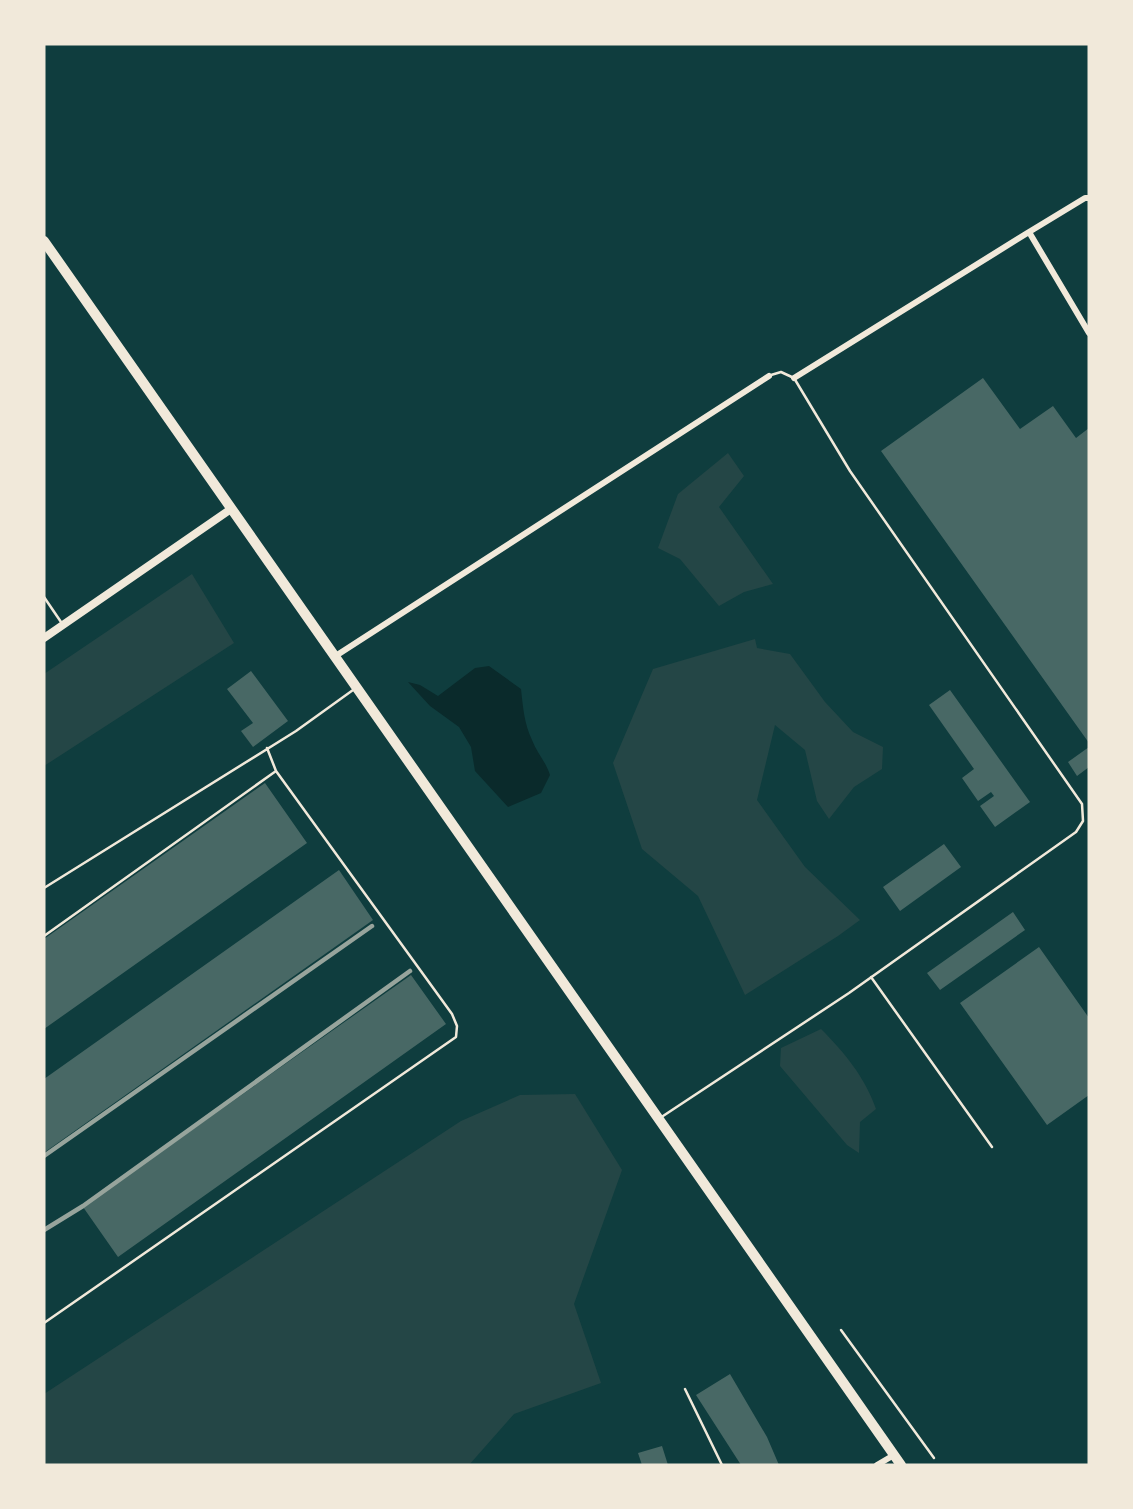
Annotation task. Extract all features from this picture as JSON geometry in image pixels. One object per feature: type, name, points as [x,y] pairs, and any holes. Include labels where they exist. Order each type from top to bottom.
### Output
[{"type":"highway","points":[[44,241],[57,263]]},
{"type":"highway","points":[[44,247],[898,1460]]},
{"type":"street","points":[[794,378],[1029,232],[1089,198]]},
{"type":"street","points":[[1029,232],[1089,333]]},
{"type":"street","points":[[334,657],[769,376]]},
{"type":"street","points":[[44,638],[231,509]]},
{"type":"street","points":[[877,1465],[898,1460]]},
{"type":"lane","points":[[657,1120],[871,978],[1076,832],[1083,821],[1082,804],[849,471],[794,378],[781,372],[769,376]]},
{"type":"lane","points":[[44,597],[63,624]]},
{"type":"lane","points":[[44,888],[296,731],[356,688]]},
{"type":"lane","points":[[44,1323],[456,1037],[457,1026],[452,1014],[276,771],[267,748]]},
{"type":"lane","points":[[44,936],[276,771]]},
{"type":"lane","points":[[871,978],[992,1147]]},
{"type":"lane","points":[[685,1389],[722,1465]]},
{"type":"path","points":[[841,1330],[934,1458]]},
{"type":"shaded area","points":[[728,453],[744,476],[719,507],[773,584],[744,592],[719,606],[680,559],[658,548],[678,494]]},
{"type":"shaded area","points":[[192,574],[234,643],[44,766],[44,674]]},
{"type":"shaded area","points":[[755,639],[757,648],[790,654],[825,702],[853,732],[883,747],[882,769],[854,787],[829,819],[817,801],[805,750],[775,725],[757,800],[805,867],[860,920],[745,995],[698,896],[642,849],[613,763],[653,669]]},
{"type":"shaded area","points":[[489,666],[521,689],[527,727],[550,775],[541,793],[508,807],[475,771],[471,747],[459,727],[430,706],[408,682],[420,685],[438,696],[475,668]]},
{"type":"shaded area","points":[[821,1029],[853,1066],[876,1109],[860,1122],[859,1153],[847,1145],[780,1066],[781,1048]]},
{"type":"shaded area","points":[[575,1094],[622,1170],[574,1304],[601,1383],[514,1414],[469,1465],[44,1465],[44,1394],[461,1121],[520,1095]]},
{"type":"building","points":[[983,378],[1020,429],[1053,406],[1076,438],[1089,428],[1089,743],[881,451]]},
{"type":"building","points":[[251,671],[288,721],[253,747],[241,731],[253,723],[227,689]]},
{"type":"building","points":[[950,690],[1030,802],[995,827],[980,806],[994,796],[991,792],[978,801],[962,778],[974,769],[929,705]]},
{"type":"building","points":[[1089,747],[1089,767],[1077,776],[1068,762]]},
{"type":"building","points":[[265,783],[307,843],[44,1029],[44,939]]},
{"type":"building","points":[[944,844],[961,867],[900,911],[883,887]]},
{"type":"building","points":[[339,870],[373,920],[45,1152],[44,1079]]},
{"type":"building","points":[[1013,912],[1025,930],[940,990],[927,973]]},
{"type":"building","points":[[1039,947],[1089,1018],[1089,1095],[1047,1125],[960,1003]]},
{"type":"building","points":[[411,975],[446,1024],[118,1257],[83,1207]]},
{"type":"building","points":[[730,1374],[767,1437],[779,1465],[741,1465],[696,1395]]},
{"type":"building","points":[[662,1446],[668,1465],[642,1465],[638,1453]]},
{"type":"railway","points":[[44,1156],[372,926]]},
{"type":"railway","points":[[44,1230],[83,1206],[410,971]]}]
